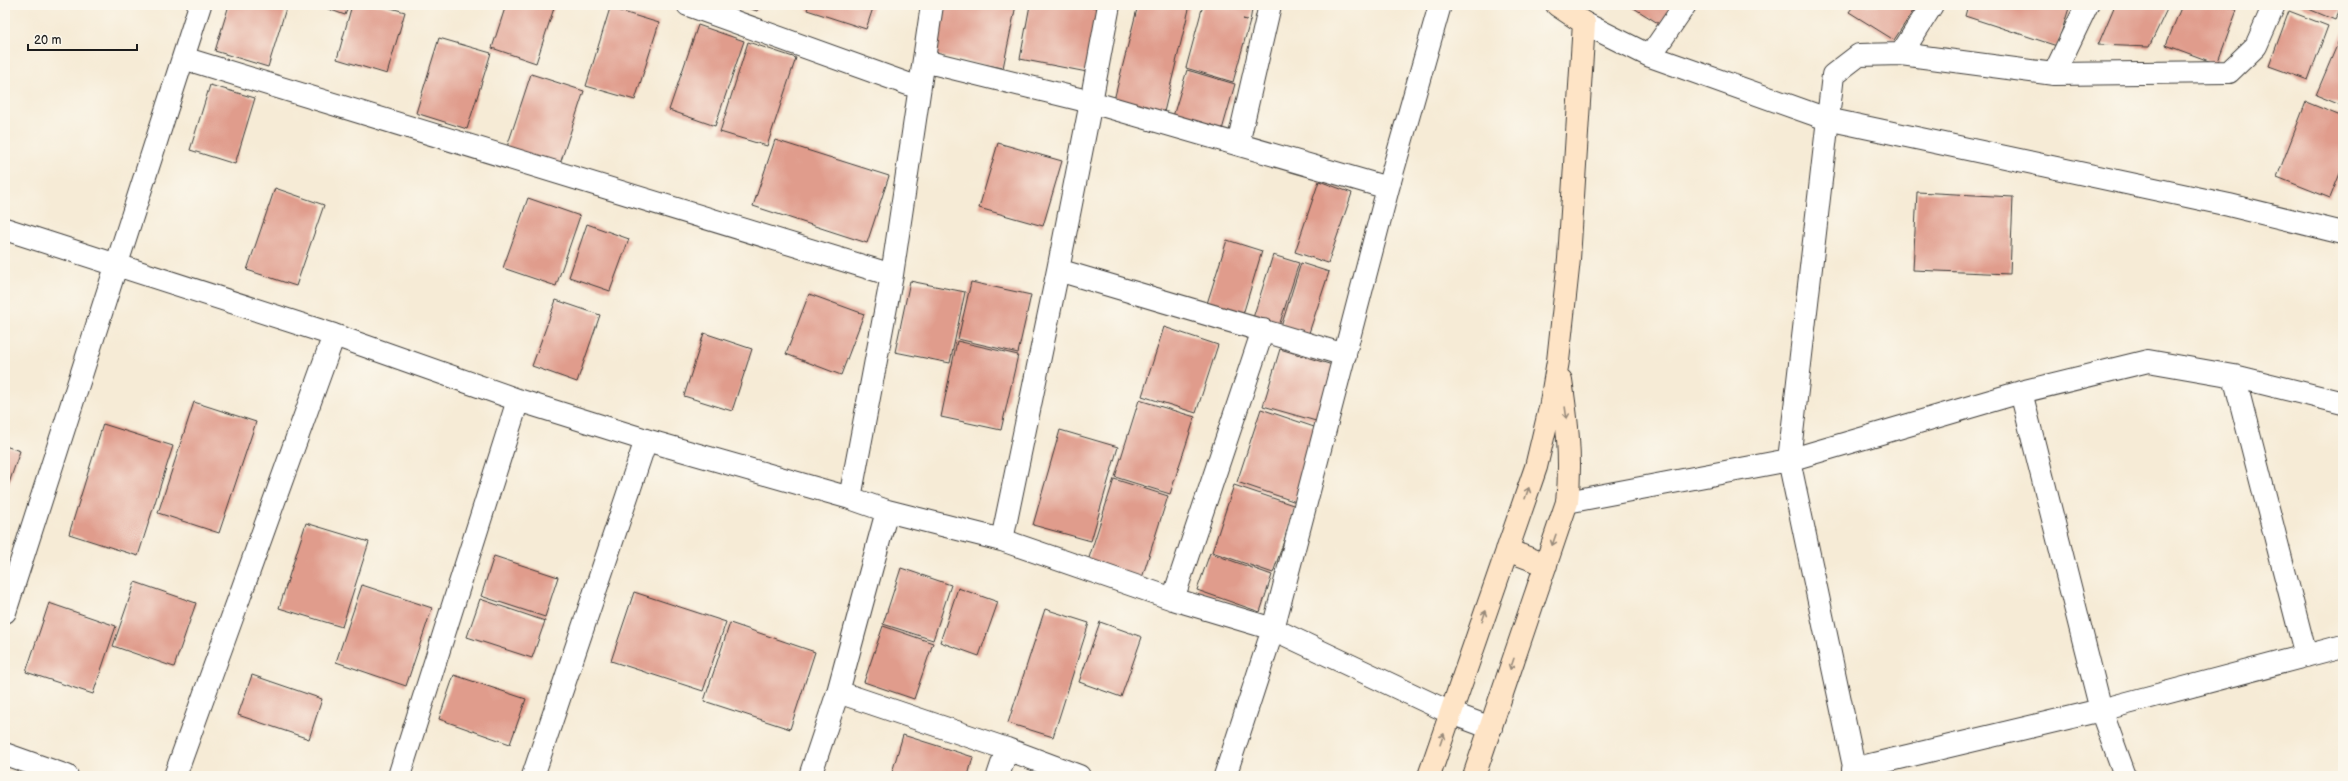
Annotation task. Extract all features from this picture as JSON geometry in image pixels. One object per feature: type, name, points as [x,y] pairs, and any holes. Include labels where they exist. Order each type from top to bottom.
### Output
[{"type":"street","points":[[5,612],[200,5]]},
{"type":"street","points":[[688,5],[918,88]]},
{"type":"street","points":[[850,498],[892,274],[918,88],[924,61],[932,5]]},
{"type":"street","points":[[1002,540],[1058,270],[1091,102],[1108,5]]},
{"type":"street","points":[[1238,144],[1270,5]]},
{"type":"street","points":[[1225,776],[1273,629],[1388,188],[1440,5]]},
{"type":"street","points":[[1557,5],[1584,23],[1650,56],[1827,119],[2229,205],[2343,233]]},
{"type":"street","points":[[1650,56],[1685,5]]},
{"type":"street","points":[[1901,54],[1932,5]]},
{"type":"street","points":[[2054,74],[2087,5]]},
{"type":"street","points":[[2274,5],[2256,46],[2229,72],[2054,74],[1901,54],[1859,55],[1833,75],[1789,460],[1855,772],[2101,710],[2343,646]]},
{"type":"street","points":[[1429,776],[1536,467],[1558,361],[1569,259],[1584,23]]},
{"type":"street","points":[[183,58],[892,274]]},
{"type":"street","points":[[924,61],[1091,102],[1388,188]]},
{"type":"street","points":[[5,228],[334,336],[518,400],[646,440],[850,498],[887,511],[1002,540],[1173,599],[1273,629],[1451,713],[1491,728]]},
{"type":"street","points":[[1058,270],[1344,355]]},
{"type":"street","points":[[1173,599],[1264,330]]},
{"type":"street","points":[[175,776],[334,336]]},
{"type":"street","points":[[1474,776],[1567,502],[1570,475],[1570,442],[1558,361]]},
{"type":"street","points":[[1567,502],[1789,460],[2021,392],[2148,361],[2234,376],[2343,403]]},
{"type":"street","points":[[2234,376],[2306,656]]},
{"type":"street","points":[[2021,392],[2101,710],[2125,776]]},
{"type":"street","points":[[399,776],[518,400]]},
{"type":"street","points":[[533,776],[646,440]]},
{"type":"street","points":[[810,776],[838,692],[887,511]]},
{"type":"street","points":[[1507,550],[1546,565]]},
{"type":"street","points":[[838,692],[1007,749],[1080,776]]},
{"type":"street","points":[[998,776],[1007,749]]},
{"type":"street","points":[[5,754],[67,776]]},
{"type":"building","points":[[229,5],[287,5],[268,67],[215,51]]},
{"type":"building","points":[[317,5],[349,5],[345,15]]},
{"type":"building","points":[[352,5],[380,5],[405,12],[387,74],[337,59]]},
{"type":"building","points":[[506,5],[555,5],[536,63],[492,48]]},
{"type":"building","points":[[739,5],[759,5],[757,11]]},
{"type":"building","points":[[809,5],[874,5],[866,29],[807,10]]},
{"type":"building","points":[[943,5],[1016,5],[1003,68],[934,55]]},
{"type":"building","points":[[1030,5],[1081,5],[1099,8],[1087,72],[1020,59]]},
{"type":"building","points":[[1138,5],[1190,5],[1164,112],[1114,100]]},
{"type":"building","points":[[1203,5],[1253,5],[1233,82],[1186,68]]},
{"type":"building","points":[[1629,5],[1673,5],[1661,25]]},
{"type":"building","points":[[1854,5],[1917,5],[1894,40],[1849,12]]},
{"type":"building","points":[[1968,5],[2070,5],[2057,46],[1965,16]]},
{"type":"building","points":[[2115,5],[2169,5],[2149,47],[2098,45]]},
{"type":"building","points":[[2182,5],[2223,5],[2237,10],[2217,64],[2166,45]]},
{"type":"building","points":[[2299,5],[2342,5],[2335,20]]},
{"type":"building","points":[[610,8],[659,23],[635,100],[586,86]]},
{"type":"building","points":[[2289,11],[2328,26],[2308,80],[2269,66]]},
{"type":"building","points":[[698,25],[744,41],[715,126],[669,110]]},
{"type":"building","points":[[2343,31],[2343,106],[2316,95]]},
{"type":"building","points":[[439,38],[491,53],[467,129],[416,113]]},
{"type":"building","points":[[748,42],[796,58],[767,146],[720,132]]},
{"type":"building","points":[[1187,70],[1235,84],[1220,137],[1171,123]]},
{"type":"building","points":[[531,74],[584,91],[559,167],[506,150]]},
{"type":"building","points":[[210,85],[255,98],[235,164],[190,150]]},
{"type":"building","points":[[2306,102],[2343,117],[2343,166],[2330,198],[2277,177]]},
{"type":"building","points":[[775,140],[889,176],[867,243],[753,206]]},
{"type":"building","points":[[998,143],[1062,161],[1043,226],[979,208]]},
{"type":"building","points":[[1319,181],[1352,193],[1328,263],[1295,252]]},
{"type":"building","points":[[275,188],[324,205],[296,286],[247,270]]},
{"type":"building","points":[[1917,192],[2013,197],[2010,274],[1913,270]]},
{"type":"building","points":[[528,198],[580,216],[556,286],[503,268]]},
{"type":"building","points":[[587,224],[629,239],[610,291],[569,277]]},
{"type":"building","points":[[1227,240],[1262,251],[1241,321],[1205,310]]},
{"type":"building","points":[[1273,255],[1299,263],[1278,329],[1252,321]]},
{"type":"building","points":[[1301,263],[1329,272],[1307,339],[1280,330]]},
{"type":"building","points":[[910,281],[965,292],[950,363],[895,352]]},
{"type":"building","points":[[971,282],[1031,295],[1018,353],[958,339]]},
{"type":"building","points":[[809,294],[864,314],[841,375],[786,354]]},
{"type":"building","points":[[556,300],[600,315],[577,382],[532,366]]},
{"type":"building","points":[[1164,327],[1218,345],[1196,413],[1142,396]]},
{"type":"building","points":[[704,333],[752,349],[732,411],[684,396]]},
{"type":"building","points":[[957,341],[1018,355],[1001,430],[941,417]]},
{"type":"building","points":[[1280,349],[1339,367],[1323,423],[1263,406]]},
{"type":"building","points":[[1139,400],[1195,417],[1170,494],[1115,477]]},
{"type":"building","points":[[194,402],[256,422],[219,533],[158,513]]},
{"type":"building","points":[[1261,409],[1320,429],[1296,502],[1237,482]]},
{"type":"building","points":[[103,424],[173,446],[138,556],[69,534]]},
{"type":"building","points":[[1060,430],[1118,447],[1091,541],[1033,525]]},
{"type":"building","points":[[5,446],[20,451],[5,495]]},
{"type":"building","points":[[1114,479],[1168,496],[1142,578],[1088,561]]},
{"type":"building","points":[[1234,485],[1296,506],[1273,573],[1212,552]]},
{"type":"building","points":[[306,523],[369,542],[342,627],[279,608]]},
{"type":"building","points":[[1210,553],[1272,575],[1260,612],[1197,590]]},
{"type":"building","points":[[494,556],[558,577],[545,617],[481,596]]},
{"type":"building","points":[[901,568],[951,585],[933,640],[883,624]]},
{"type":"building","points":[[135,582],[196,603],[174,667],[113,646]]},
{"type":"building","points":[[362,585],[432,608],[406,686],[336,662]]},
{"type":"building","points":[[958,588],[998,602],[979,656],[940,642]]},
{"type":"building","points":[[634,592],[726,622],[703,691],[611,661]]},
{"type":"building","points":[[480,599],[545,621],[532,658],[467,637]]},
{"type":"building","points":[[49,603],[116,626],[93,694],[26,672]]},
{"type":"building","points":[[1045,609],[1089,623],[1053,737],[1008,723]]},
{"type":"building","points":[[1100,622],[1142,637],[1121,697],[1079,682]]},
{"type":"building","points":[[730,623],[815,652],[790,729],[704,701]]},
{"type":"building","points":[[883,626],[933,643],[914,699],[864,682]]},
{"type":"building","points":[[252,675],[322,699],[309,739],[238,715]]},
{"type":"building","points":[[454,675],[526,699],[510,744],[439,719]]},
{"type":"building","points":[[903,735],[973,757],[968,776],[891,776]]}]
